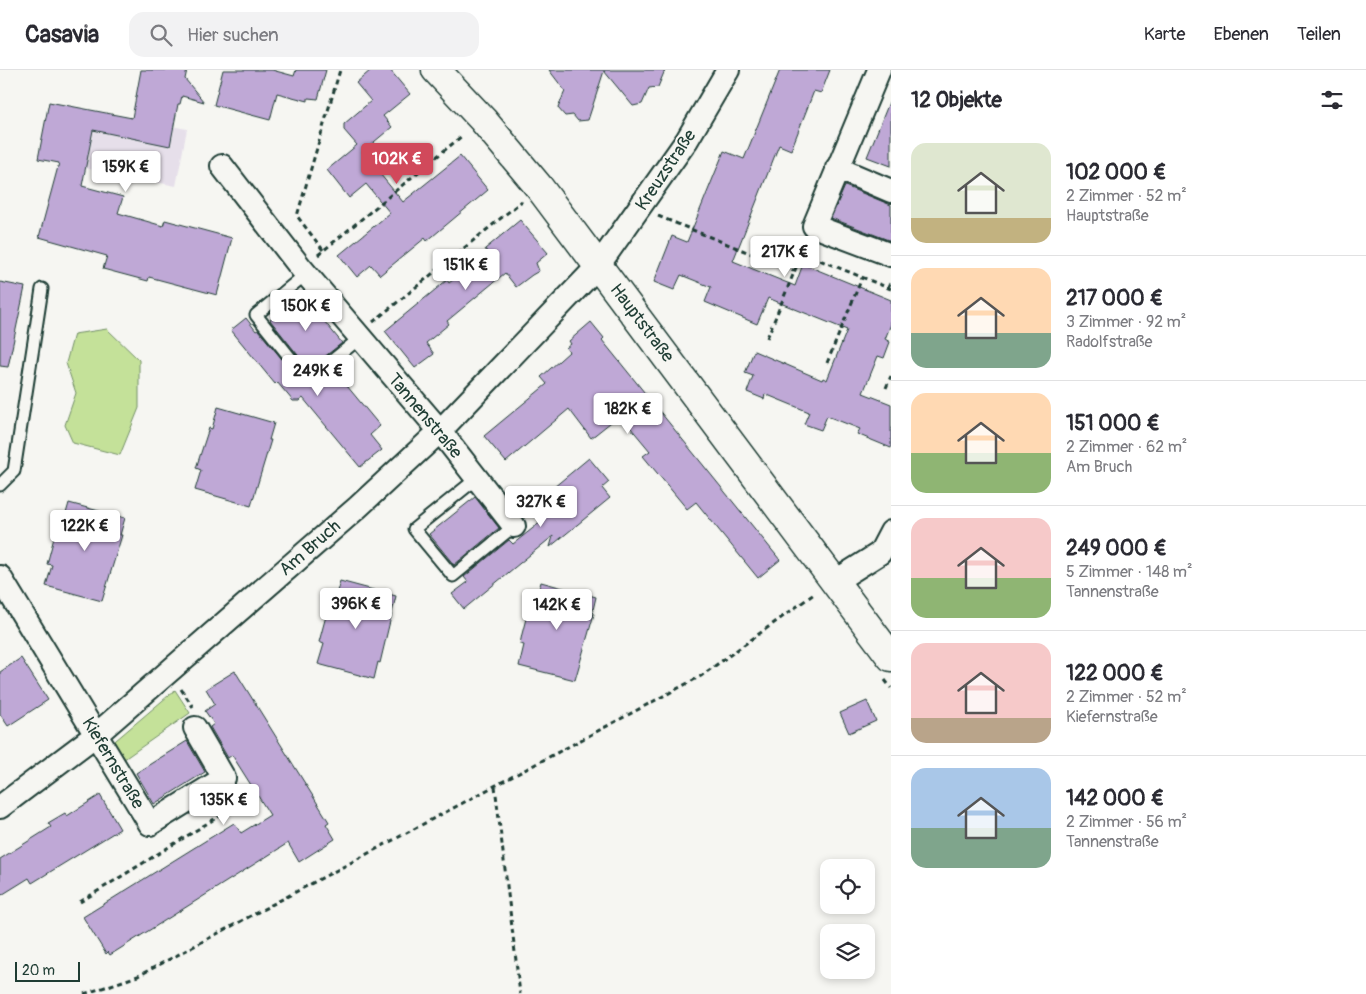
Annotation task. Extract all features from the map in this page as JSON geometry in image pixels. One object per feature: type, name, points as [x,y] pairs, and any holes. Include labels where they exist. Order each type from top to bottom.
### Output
[{"type":"street","name":"Hauptstraße","points":[[436,70],[539,187],[891,657]]},
{"type":"street","name":"Kreuzstraße","points":[[598,266],[687,140],[728,70]]},
{"type":"street","points":[[879,70],[814,226],[891,255]]},
{"type":"street","name":"Tannenstraße","points":[[222,166],[304,271],[440,431],[514,526]]},
{"type":"street","points":[[837,168],[891,191]]},
{"type":"street","name":"Am Bruch","points":[[0,807],[97,734],[358,507],[440,431],[598,266]]},
{"type":"street","points":[[834,582],[880,553],[891,532]]},
{"type":"street","name":"Kiefernstraße","points":[[0,577],[150,824],[224,778],[196,721]]},
{"type":"lane","points":[[304,271],[256,314],[308,380],[359,336]]},
{"type":"lane","points":[[0,485],[14,471],[42,289]]},
{"type":"lane","points":[[476,479],[414,529],[453,576],[514,526]]},
{"type":"path","points":[[323,250],[297,216],[340,70]]},
{"type":"path","points":[[304,271],[323,250],[482,120]]},
{"type":"path","points":[[359,336],[539,187]]},
{"type":"path","points":[[640,209],[794,272]]},
{"type":"path","points":[[795,250],[890,289],[891,281]]},
{"type":"path","points":[[767,338],[802,253]]},
{"type":"path","points":[[827,363],[862,278]]},
{"type":"path","points":[[886,388],[891,376]]},
{"type":"path","points":[[84,994],[138,976],[701,676],[834,582]]},
{"type":"path","points":[[168,671],[196,721]]},
{"type":"path","points":[[495,786],[520,994]]},
{"type":"shaded area","points":[[49,102],[187,129],[176,186],[38,159]]},
{"type":"green space","points":[[107,329],[139,360],[139,408],[120,455],[73,443],[65,425],[76,393],[66,363],[74,334]]},
{"type":"green space","points":[[175,690],[190,713],[120,762],[109,746]]},
{"type":"building","points":[[141,70],[187,70],[185,79],[204,102],[182,96],[180,104],[178,104],[170,146],[93,130],[82,186],[123,197],[118,213],[163,226],[165,220],[232,238],[217,295],[149,277],[148,281],[103,269],[107,256],[39,237],[59,163],[38,159],[49,102],[132,118]]},
{"type":"building","points":[[223,70],[272,70],[294,76],[296,70],[326,70],[318,99],[308,98],[308,101],[277,93],[270,120],[214,105]]},
{"type":"building","points":[[371,70],[390,70],[410,94],[383,116],[392,127],[362,152],[403,202],[460,156],[488,190],[427,241],[425,238],[380,275],[371,265],[357,277],[339,255],[390,213],[366,184],[349,198],[327,170],[357,145],[344,130],[344,124],[371,101],[356,83]]},
{"type":"building","points":[[549,70],[665,70],[658,87],[649,88],[642,104],[633,106],[604,71],[588,120],[578,121],[573,115],[565,116],[558,108],[565,91]]},
{"type":"building","points":[[780,70],[830,70],[821,93],[814,91],[791,150],[779,145],[733,261],[795,286],[803,264],[891,300],[891,324],[885,339],[890,342],[884,358],[878,356],[863,393],[891,404],[891,448],[857,434],[860,429],[827,416],[821,430],[804,424],[809,412],[765,394],[764,399],[747,392],[753,376],[745,373],[754,351],[822,380],[823,378],[827,380],[847,330],[768,298],[757,324],[705,302],[711,287],[681,275],[674,290],[654,282],[672,236],[687,242],[724,151],[744,159]]},
{"type":"building","points":[[891,100],[891,166],[867,157]]},
{"type":"building","points":[[845,186],[891,205],[891,241],[831,218]]},
{"type":"building","points":[[520,220],[548,253],[536,263],[539,271],[516,287],[505,273],[447,321],[449,324],[426,343],[434,354],[415,368],[385,331],[447,280],[449,283],[487,252],[485,249]]},
{"type":"building","points":[[0,282],[25,287],[8,367],[0,366]]},
{"type":"building","points":[[302,294],[342,343],[309,369],[270,320]]},
{"type":"building","points":[[246,318],[305,387],[313,386],[333,369],[380,426],[370,435],[382,450],[360,467],[303,398],[299,401],[293,401],[277,382],[275,384],[231,330]]},
{"type":"building","points":[[591,322],[604,338],[602,340],[780,560],[758,578],[696,502],[687,509],[643,456],[650,451],[620,415],[591,438],[569,409],[506,462],[484,436],[547,384],[541,377],[569,352],[566,348],[571,344],[569,341]]},
{"type":"building","points":[[218,407],[274,423],[269,440],[271,440],[251,506],[195,490],[201,470],[196,468],[209,428],[212,429]]},
{"type":"building","points":[[589,458],[609,482],[602,488],[610,498],[550,547],[553,536],[464,609],[452,594],[468,582],[464,577],[509,540],[513,544],[542,521],[530,507]]},
{"type":"building","points":[[475,497],[499,528],[454,565],[429,534]]},
{"type":"building","points":[[69,503],[125,518],[120,535],[122,535],[102,601],[46,586],[52,565],[47,564],[55,534],[59,523],[63,524]]},
{"type":"building","points":[[340,581],[396,596],[380,663],[378,662],[374,679],[318,664],[324,644],[319,642],[330,601],[334,602]]},
{"type":"building","points":[[541,582],[596,597],[592,614],[594,614],[575,680],[519,666],[524,645],[520,644],[530,603],[535,604]]},
{"type":"building","points":[[21,658],[48,700],[8,726],[0,714],[0,672]]},
{"type":"building","points":[[235,671],[329,822],[326,824],[335,839],[299,862],[288,843],[110,955],[108,952],[106,954],[83,917],[234,823],[241,833],[270,815],[232,755],[228,758],[210,727],[214,724],[205,711],[215,704],[206,689]]},
{"type":"building","points":[[867,701],[876,721],[849,733],[840,713]]},
{"type":"building","points":[[187,741],[205,772],[154,804],[136,773]]},
{"type":"building","points":[[100,795],[120,829],[32,883],[29,878],[0,896],[0,859],[51,827],[48,823],[65,813],[67,816]]}]
